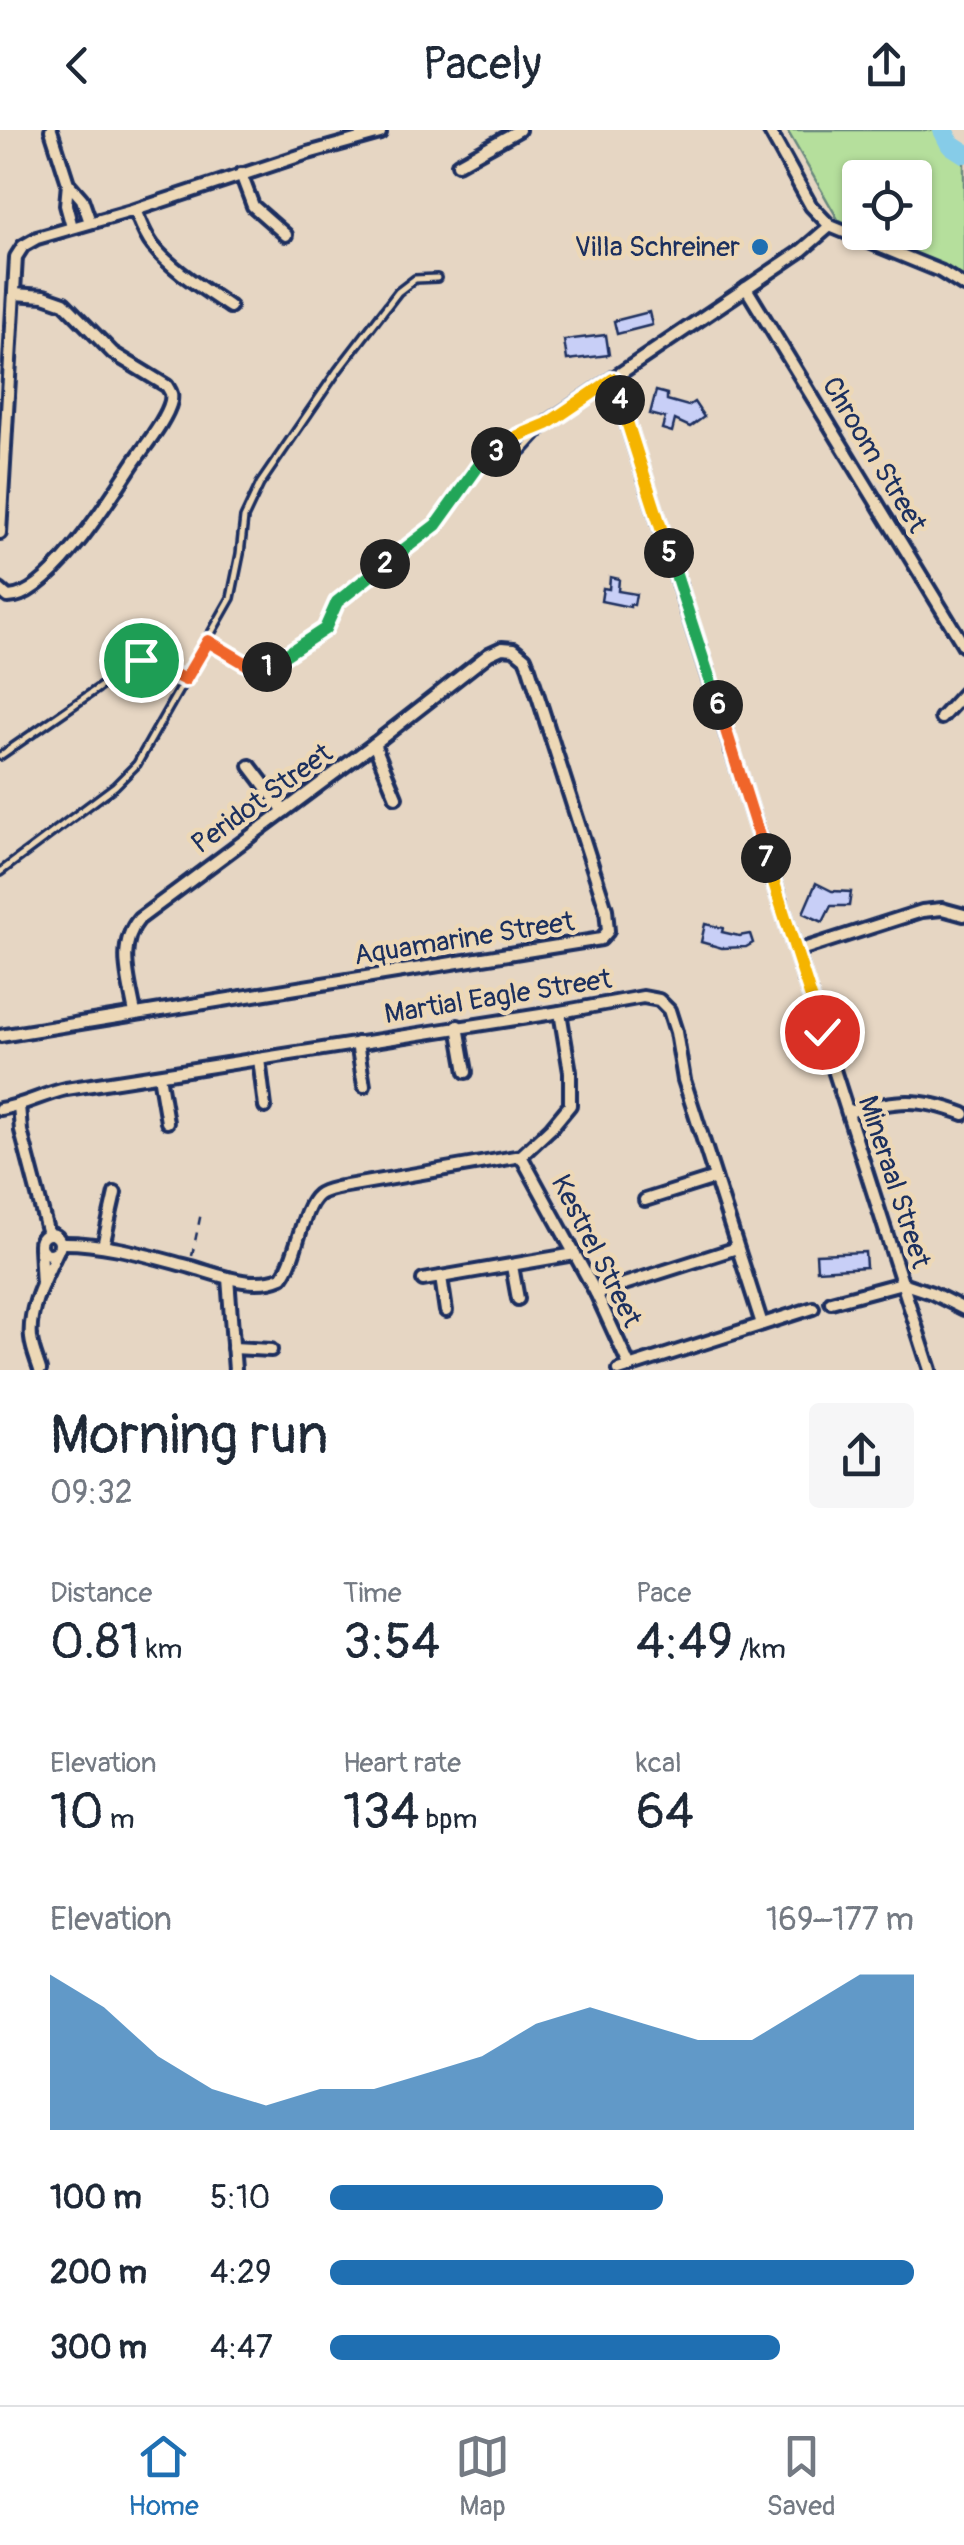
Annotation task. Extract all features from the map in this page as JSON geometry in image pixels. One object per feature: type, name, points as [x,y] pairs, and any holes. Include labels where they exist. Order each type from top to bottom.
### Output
[{"type":"street","points":[[51,130],[68,183],[66,205],[72,227]]},
{"type":"street","points":[[458,164],[519,130]]},
{"type":"street","points":[[768,130],[812,206],[830,226],[940,271],[964,286]]},
{"type":"street","points":[[0,533],[16,257],[22,246],[36,238],[380,132]]},
{"type":"street","points":[[242,174],[253,206],[286,236]]},
{"type":"street","points":[[68,183],[82,199],[90,222]]},
{"type":"street","points":[[135,210],[162,256],[230,307]]},
{"type":"street","points":[[547,424],[812,244],[830,226]]},
{"type":"street","name":"Chroom Street","points":[[746,288],[964,646]]},
{"type":"street","points":[[1,592],[15,598],[24,594],[84,537],[152,436],[171,400],[167,386],[112,353],[64,303],[44,296],[14,294]]},
{"type":"street","name":"Mineraal Street","points":[[613,379],[930,1370]]},
{"type":"street","name":"Aquamarine Street","points":[[0,1036],[588,943],[606,936],[606,910],[529,668],[514,649],[502,648],[490,654]]},
{"type":"street","name":"Peridot Street","points":[[135,1014],[126,950],[134,926],[490,654]]},
{"type":"street","points":[[941,718],[964,693]]},
{"type":"street","points":[[374,744],[396,796]]},
{"type":"street","points":[[250,766],[284,810]]},
{"type":"street","points":[[796,951],[922,911],[942,909],[964,915]]},
{"type":"street","name":"Martial Eagle Street","points":[[9,1108],[57,1091],[643,997],[659,1000],[665,1004],[676,1032],[684,1080],[762,1324]]},
{"type":"street","points":[[9,1108],[21,1131],[44,1252],[50,1254],[59,1247],[103,1246],[228,1278],[268,1282],[282,1277],[319,1194],[342,1186],[522,1156],[570,1105],[570,1072],[560,1012]]},
{"type":"street","points":[[458,1026],[466,1072]]},
{"type":"street","points":[[357,1043],[364,1086]]},
{"type":"street","points":[[259,1059],[266,1107]]},
{"type":"street","points":[[159,1075],[167,1122]]},
{"type":"street","points":[[848,1112],[913,1101],[964,1114]]},
{"type":"street","name":"Kestrel Street","points":[[522,1156],[596,1292],[625,1368]]},
{"type":"street","points":[[645,1200],[715,1178]]},
{"type":"street","points":[[103,1246],[115,1192]]},
{"type":"street","points":[[42,1286],[59,1247],[58,1237],[44,1239]]},
{"type":"street","points":[[40,1370],[31,1335],[42,1286],[44,1239]]},
{"type":"street","points":[[596,1292],[737,1248]]},
{"type":"street","points":[[423,1280],[575,1254]]},
{"type":"street","points":[[512,1266],[518,1300]]},
{"type":"street","points":[[441,1276],[446,1312]]},
{"type":"street","points":[[228,1278],[235,1370]]},
{"type":"street","points":[[831,1302],[902,1282],[964,1309]]},
{"type":"street","points":[[625,1368],[655,1365],[813,1308]]},
{"type":"street","points":[[233,1348],[270,1350]]},
{"type":"lane","points":[[0,872],[128,775],[145,752],[232,598],[244,518],[260,484],[398,292],[415,279],[437,278]]},
{"type":"lane","points":[[208,641],[250,666],[272,666],[325,629],[342,597],[436,525],[482,461],[518,436],[547,424]]},
{"type":"lane","points":[[494,453],[523,451],[547,424]]},
{"type":"lane","points":[[0,756],[136,662],[151,662],[185,680]]},
{"type":"path","points":[[189,1267],[201,1214]]},
{"type":"green space","points":[[787,130],[943,130],[950,144],[964,153],[964,280],[900,250],[932,250],[932,160],[842,160],[842,222]]},
{"type":"building","points":[[649,312],[652,325],[617,334],[614,321]]},
{"type":"building","points":[[606,335],[609,355],[567,360],[564,340]]},
{"type":"building","points":[[656,391],[667,394],[667,400],[688,406],[694,402],[704,417],[690,427],[675,420],[672,432],[662,429],[665,418],[650,414]]},
{"type":"building","points":[[610,577],[619,579],[618,591],[636,594],[634,605],[601,601],[603,588],[609,589]]},
{"type":"building","points":[[816,883],[832,891],[851,892],[849,906],[831,906],[823,922],[803,913]]},
{"type":"building","points":[[705,924],[739,936],[750,934],[753,943],[722,948],[701,942]]},
{"type":"building","points":[[865,1252],[866,1267],[817,1270],[816,1254]]},
{"type":"waterway","points":[[943,130],[950,144],[964,153]]},
{"type":"place","name":"Villa Schreiner","points":[[760,247]]},
{"type":"route","points":[[141,660],[185,680],[208,641],[250,666],[272,666],[325,629],[342,597],[436,525],[485,458],[518,436],[547,424],[613,379],[822,1032]]}]
